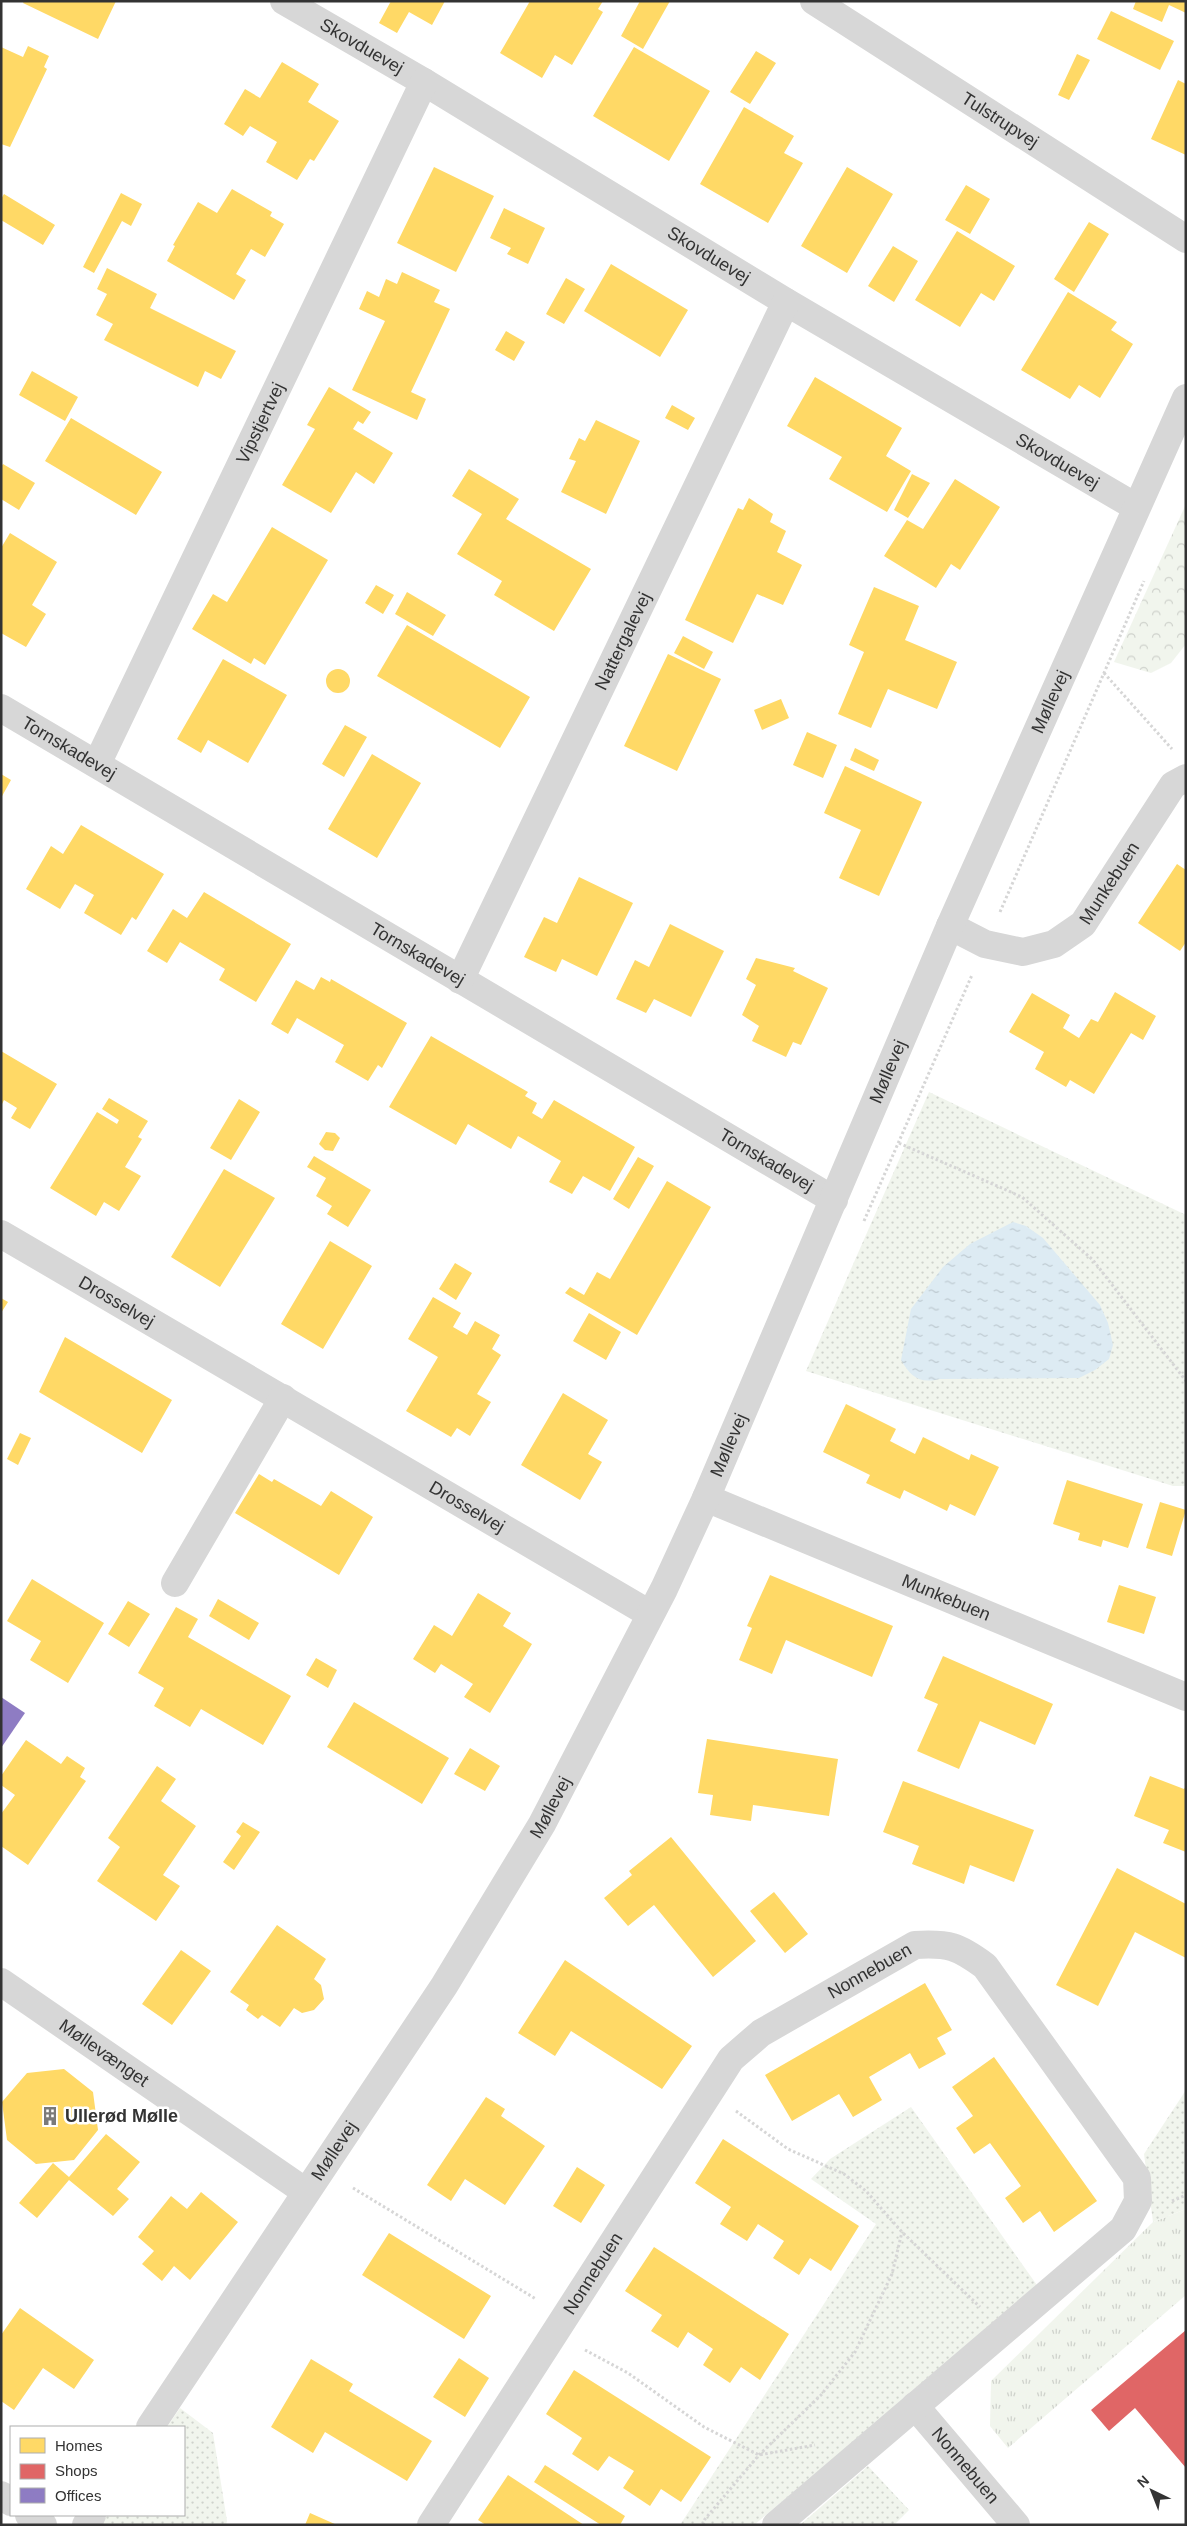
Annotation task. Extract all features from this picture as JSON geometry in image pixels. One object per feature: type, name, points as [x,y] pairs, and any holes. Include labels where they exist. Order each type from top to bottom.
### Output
[{"type":"street","name":"Skovduevej","points":[[284,1],[424,82],[786,302],[1136,506]]},
{"type":"street","name":"Tulstrupvej","points":[[814,1],[1186,239]]},
{"type":"street","name":"Vipstjertvej","points":[[97,764],[424,82]]},
{"type":"street","name":"Nattergalevej","points":[[460,980],[786,302]]},
{"type":"street","name":"Møllevej","points":[[151,2426],[444,1986],[542,1824],[650,1614],[706,1498],[950,926],[1136,506],[1186,398]]},
{"type":"street","name":"Tornskadevej","points":[[1,708],[834,1200]]},
{"type":"street","name":"Munkebuen","points":[[950,926],[985,944],[1023,952],[1054,944],[1083,924],[1173,785],[1186,778]]},
{"type":"street","name":"Drosselvej","points":[[1,1234],[650,1614]]},
{"type":"street","points":[[175,1583],[283,1398]]},
{"type":"street","name":"Munkebuen","points":[[706,1498],[1186,1697]]},
{"type":"street","name":"Nonnebuen","points":[[431,2525],[731,2059],[761,2033],[915,1945],[939,1943],[962,1949],[985,1966],[1137,2178],[1138,2201],[1123,2229],[776,2525]]},
{"type":"street","name":"Møllevænget","points":[[1,1982],[306,2192]]},
{"type":"street","name":"Nonnebuen","points":[[915,2406],[1016,2525]]},
{"type":"street","points":[[30,2516],[43,2525]]},
{"type":"path","points":[[1104,673],[1173,750]]},
{"type":"path","points":[[898,1143],[1022,1197],[1092,1260],[1186,1381]]},
{"type":"path","points":[[710,2092],[788,2149],[844,2174],[866,2191],[902,2232],[1004,2330]]},
{"type":"path","points":[[353,2188],[560,2324],[704,2428],[759,2455],[840,2440],[867,2447]]},
{"type":"path","points":[[703,2525],[705,2519],[759,2455],[821,2395],[855,2352],[892,2274],[902,2232]]},
{"type":"green space","points":[[1186,504],[1186,644],[1171,663],[1151,673],[1114,662]]},
{"type":"green space","points":[[929,1092],[1186,1215],[1186,1486],[1173,1486],[806,1371]]},
{"type":"green space","points":[[1186,2090],[1186,2209],[1153,2222],[1144,2154]]},
{"type":"green space","points":[[911,2107],[1039,2288],[754,2525],[680,2525],[876,2224],[811,2179],[830,2159]]},
{"type":"green space","points":[[1186,2209],[1186,2295],[1008,2448],[990,2426],[991,2381],[1153,2222]]},
{"type":"green space","points":[[180,2408],[213,2433],[227,2521],[226,2525],[101,2525],[106,2516],[185,2516],[185,2426],[168,2426]]},
{"type":"green space","points":[[868,2466],[909,2510],[894,2525],[800,2525]]},
{"type":"water","points":[[1013,1222],[1026,1226],[1043,1238],[1100,1305],[1108,1323],[1113,1345],[1109,1359],[1095,1370],[1079,1378],[940,1379],[926,1381],[916,1378],[908,1371],[901,1360],[911,1309],[943,1267],[970,1244]]},
{"type":"building: Homes","points":[[24,1],[116,1],[98,39],[23,3]]},
{"type":"building: Homes","points":[[391,1],[445,1],[432,25],[409,12],[397,33],[379,23]]},
{"type":"building: Homes","points":[[530,1],[603,1],[598,9],[603,12],[572,65],[555,55],[542,78],[500,53]]},
{"type":"building: Homes","points":[[640,1],[670,1],[643,49],[621,36]]},
{"type":"building: Homes","points":[[1136,1],[1186,1],[1186,13],[1169,5],[1162,22],[1133,9]]},
{"type":"building: Homes","points":[[1111,11],[1174,41],[1160,70],[1097,39]]},
{"type":"building: Homes","points":[[28,46],[49,56],[44,67],[47,69],[10,147],[1,144],[1,47],[23,57]]},
{"type":"building: Homes","points":[[634,47],[710,91],[669,161],[593,116]]},
{"type":"building: Homes","points":[[756,51],[776,63],[750,104],[730,92]]},
{"type":"building: Homes","points":[[1077,54],[1090,60],[1069,100],[1058,95]]},
{"type":"building: Homes","points":[[282,62],[319,84],[308,102],[339,121],[314,161],[310,159],[297,180],[266,162],[277,142],[250,126],[243,136],[224,124],[245,89],[260,98]]},
{"type":"building: Homes","points":[[1178,80],[1186,84],[1186,155],[1151,139]]},
{"type":"building: Homes","points":[[744,107],[794,136],[784,153],[803,163],[768,223],[700,184]]},
{"type":"building: Homes","points":[[434,167],[494,196],[456,272],[397,243]]},
{"type":"building: Homes","points":[[847,167],[893,194],[847,273],[801,246]]},
{"type":"building: Homes","points":[[966,185],[990,199],[970,234],[945,220]]},
{"type":"building: Homes","points":[[232,189],[272,212],[270,216],[284,224],[265,257],[251,249],[236,274],[246,280],[234,300],[167,261],[175,246],[173,245],[198,202],[217,213]]},
{"type":"building: Homes","points":[[121,193],[142,204],[131,226],[122,221],[94,273],[83,267]]},
{"type":"building: Homes","points":[[4,194],[55,225],[43,245],[1,220],[1,199]]},
{"type":"building: Homes","points":[[504,208],[545,228],[528,264],[507,254],[511,248],[490,238]]},
{"type":"building: Homes","points":[[1089,222],[1109,234],[1074,292],[1054,279]]},
{"type":"building: Homes","points":[[957,231],[1015,266],[994,301],[981,293],[960,327],[915,300]]},
{"type":"building: Homes","points":[[893,246],[918,261],[894,302],[868,286]]},
{"type":"building: Homes","points":[[611,264],[688,310],[660,357],[584,311]]},
{"type":"building: Homes","points":[[107,268],[157,294],[150,308],[236,351],[221,379],[205,371],[198,387],[104,340],[113,324],[96,315],[107,294],[97,289]]},
{"type":"building: Homes","points":[[402,272],[440,290],[434,302],[450,309],[411,392],[426,399],[417,420],[352,390],[385,321],[359,309],[367,291],[379,297],[386,279],[397,284]]},
{"type":"building: Homes","points":[[566,278],[585,289],[564,324],[546,314]]},
{"type":"building: Homes","points":[[1068,292],[1117,322],[1111,330],[1133,344],[1100,398],[1079,385],[1070,399],[1021,370]]},
{"type":"building: Homes","points":[[506,331],[525,342],[514,361],[495,350]]},
{"type":"building: Homes","points":[[32,371],[78,397],[65,421],[19,395]]},
{"type":"building: Homes","points":[[815,377],[902,428],[886,456],[911,471],[887,512],[829,479],[842,457],[787,426]]},
{"type":"building: Homes","points":[[329,387],[371,412],[363,424],[358,421],[353,429],[393,453],[374,484],[356,472],[331,513],[282,485],[315,429],[307,425]]},
{"type":"building: Homes","points":[[672,405],[695,418],[688,430],[665,418]]},
{"type":"building: Homes","points":[[71,418],[162,472],[136,515],[45,461]]},
{"type":"building: Homes","points":[[596,420],[640,441],[606,514],[561,492],[576,461],[569,459],[579,438],[585,441]]},
{"type":"building: Homes","points":[[3,464],[35,483],[19,510],[1,499],[1,467]]},
{"type":"building: Homes","points":[[469,469],[519,499],[506,519],[591,569],[554,631],[494,595],[502,581],[457,554],[482,514],[452,496]]},
{"type":"building: Homes","points":[[912,474],[930,483],[908,518],[894,510]]},
{"type":"building: Homes","points":[[955,479],[1000,507],[960,570],[951,564],[936,588],[884,556],[907,520],[923,529]]},
{"type":"building: Homes","points":[[749,498],[773,514],[770,522],[786,531],[777,552],[802,565],[783,605],[757,594],[733,643],[685,620],[738,508],[743,510]]},
{"type":"building: Homes","points":[[272,527],[328,560],[265,665],[254,658],[251,664],[192,629],[213,594],[227,602]]},
{"type":"building: Homes","points":[[10,533],[57,562],[32,605],[46,614],[26,647],[1,633],[1,548]]},
{"type":"building: Homes","points":[[376,585],[394,595],[383,614],[365,603]]},
{"type":"building: Homes","points":[[874,587],[919,606],[905,640],[957,662],[937,709],[888,689],[871,728],[838,714],[864,652],[849,645]]},
{"type":"building: Homes","points":[[407,592],[446,615],[433,636],[395,614]]},
{"type":"building: Homes","points":[[407,625],[530,697],[500,748],[377,676]]},
{"type":"building: Homes","points":[[683,636],[713,652],[704,669],[674,653]]},
{"type":"building: Homes","points":[[668,654],[721,679],[677,771],[624,746]]},
{"type":"building: Homes","points":[[223,659],[287,695],[248,763],[208,740],[201,753],[177,739]]},
{"type":"building: Homes","points":[[338,669],[347,672],[350,681],[347,690],[338,693],[329,690],[326,681],[329,672]]},
{"type":"building: Homes","points":[[781,699],[789,718],[762,730],[754,710]]},
{"type":"building: Homes","points":[[345,725],[367,737],[344,777],[322,764]]},
{"type":"building: Homes","points":[[807,732],[837,745],[823,778],[793,765]]},
{"type":"building: Homes","points":[[855,748],[879,760],[874,771],[850,760]]},
{"type":"building: Homes","points":[[372,754],[421,783],[377,858],[328,829]]},
{"type":"building: Homes","points":[[845,766],[922,802],[879,896],[839,878],[861,830],[824,813]]},
{"type":"building: Homes","points":[[1,774],[11,780],[1,798]]},
{"type":"building: Homes","points":[[81,825],[164,874],[136,920],[132,917],[121,935],[84,913],[94,895],[75,884],[60,909],[26,889],[51,846],[63,854]]},
{"type":"building: Homes","points":[[1177,864],[1186,870],[1186,942],[1180,951],[1138,923]]},
{"type":"building: Homes","points":[[579,877],[633,903],[597,976],[562,959],[556,972],[524,957],[544,917],[557,923]]},
{"type":"building: Homes","points":[[204,892],[291,944],[256,1002],[219,980],[225,969],[180,942],[167,963],[147,951],[173,909],[187,918]]},
{"type":"building: Homes","points":[[670,924],[724,951],[691,1017],[654,999],[646,1013],[616,999],[635,960],[649,967]]},
{"type":"building: Homes","points":[[756,958],[795,968],[793,971],[828,988],[801,1045],[793,1042],[786,1057],[752,1041],[759,1026],[742,1015],[756,985],[746,979]]},
{"type":"building: Homes","points":[[321,977],[330,982],[331,979],[407,1023],[382,1068],[378,1065],[368,1081],[335,1062],[344,1045],[297,1018],[288,1034],[271,1024],[296,980],[314,990]]},
{"type":"building: Homes","points":[[1115,992],[1156,1016],[1143,1040],[1131,1033],[1094,1094],[1070,1080],[1066,1087],[1035,1069],[1044,1052],[1009,1032],[1032,993],[1070,1015],[1063,1028],[1079,1038],[1091,1019],[1098,1022]]},
{"type":"building: Homes","points":[[431,1036],[528,1092],[525,1096],[537,1103],[532,1113],[542,1119],[554,1100],[635,1147],[610,1191],[583,1176],[572,1194],[549,1182],[561,1161],[518,1136],[511,1149],[468,1124],[456,1145],[389,1107]]},
{"type":"building: Homes","points":[[1,1051],[57,1084],[30,1129],[11,1118],[17,1108],[4,1100],[1,1106]]},
{"type":"building: Homes","points":[[109,1098],[148,1121],[138,1137],[142,1139],[125,1167],[141,1176],[119,1211],[104,1202],[96,1216],[50,1188],[97,1112],[117,1124],[119,1120],[102,1109]]},
{"type":"building: Homes","points":[[239,1099],[260,1112],[231,1160],[210,1148]]},
{"type":"building: Homes","points":[[326,1132],[335,1133],[340,1138],[333,1151],[325,1150],[319,1144]]},
{"type":"building: Homes","points":[[314,1156],[371,1190],[348,1227],[327,1214],[332,1206],[316,1196],[326,1178],[307,1167]]},
{"type":"building: Homes","points":[[638,1157],[654,1166],[629,1209],[613,1199]]},
{"type":"building: Homes","points":[[224,1169],[275,1198],[220,1287],[171,1257]]},
{"type":"building: Homes","points":[[667,1181],[711,1207],[637,1335],[565,1293],[570,1287],[584,1295],[597,1272],[610,1279]]},
{"type":"building: Homes","points":[[330,1241],[372,1266],[323,1349],[281,1324]]},
{"type":"building: Homes","points":[[455,1263],[472,1273],[456,1300],[439,1289]]},
{"type":"building: Homes","points":[[433,1297],[461,1313],[453,1327],[467,1335],[475,1321],[500,1335],[492,1349],[501,1355],[477,1394],[491,1402],[470,1436],[457,1428],[451,1437],[406,1411],[438,1357],[408,1339]]},
{"type":"building: Homes","points":[[1,1298],[8,1302],[1,1313]]},
{"type":"building: Homes","points":[[589,1313],[621,1332],[606,1360],[573,1341]]},
{"type":"building: Homes","points":[[65,1337],[172,1400],[142,1453],[39,1392]]},
{"type":"building: Homes","points":[[563,1393],[608,1420],[588,1454],[602,1462],[580,1500],[521,1465]]},
{"type":"building: Homes","points":[[846,1404],[896,1429],[890,1441],[915,1454],[923,1437],[969,1460],[971,1454],[999,1467],[975,1516],[950,1504],[947,1511],[904,1490],[900,1499],[866,1483],[870,1475],[823,1452]]},
{"type":"building: Homes","points":[[20,1433],[31,1438],[18,1465],[7,1459]]},
{"type":"building: Homes","points":[[259,1474],[272,1482],[274,1479],[321,1506],[331,1491],[373,1517],[339,1575],[235,1513]]},
{"type":"building: Homes","points":[[1067,1480],[1143,1504],[1128,1548],[1103,1540],[1101,1547],[1078,1540],[1080,1533],[1053,1524]]},
{"type":"building: Homes","points":[[1160,1502],[1186,1510],[1172,1556],[1146,1548]]},
{"type":"building: Homes","points":[[770,1575],[893,1626],[872,1677],[786,1640],[772,1674],[739,1660],[752,1628],[747,1626]]},
{"type":"building: Homes","points":[[32,1579],[104,1623],[68,1683],[30,1660],[41,1641],[7,1621]]},
{"type":"building: Homes","points":[[1119,1585],[1156,1597],[1144,1634],[1107,1622]]},
{"type":"building: Homes","points":[[478,1593],[511,1613],[503,1626],[532,1644],[490,1713],[464,1697],[473,1684],[441,1664],[435,1673],[413,1659],[434,1625],[452,1636]]},
{"type":"building: Homes","points":[[218,1599],[259,1623],[249,1640],[209,1616]]},
{"type":"building: Homes","points":[[128,1601],[150,1614],[129,1647],[108,1634]]},
{"type":"building: Homes","points":[[176,1607],[198,1619],[188,1637],[291,1696],[263,1745],[201,1709],[190,1727],[154,1706],[164,1688],[138,1673]]},
{"type":"building: Homes","points":[[943,1656],[1053,1704],[1035,1745],[980,1721],[959,1769],[917,1751],[938,1704],[924,1698]]},
{"type":"building: Homes","points":[[316,1658],[337,1670],[328,1688],[306,1675]]},
{"type":"building: Homes","points":[[354,1702],[449,1758],[422,1804],[327,1747]]},
{"type":"building: Homes","points":[[707,1739],[838,1759],[829,1816],[753,1805],[751,1821],[710,1815],[713,1795],[698,1793]]},
{"type":"building: Homes","points":[[26,1740],[61,1764],[67,1756],[85,1768],[80,1777],[86,1781],[28,1865],[1,1846],[1,1814],[15,1795],[1,1785],[1,1776]]},
{"type":"building: Homes","points":[[470,1748],[500,1766],[485,1791],[454,1774]]},
{"type":"building: Homes","points":[[157,1766],[176,1779],[161,1801],[196,1826],[163,1875],[180,1886],[156,1921],[97,1881],[120,1847],[108,1838]]},
{"type":"building: Homes","points":[[1150,1776],[1184,1789],[1186,1786],[1186,1852],[1163,1843],[1169,1830],[1134,1816]]},
{"type":"building: Homes","points":[[903,1781],[1034,1830],[1014,1882],[970,1865],[964,1884],[912,1864],[919,1846],[883,1832]]},
{"type":"building: Homes","points":[[243,1822],[260,1832],[234,1870],[223,1862],[241,1836],[236,1832]]},
{"type":"building: Homes","points":[[671,1837],[756,1941],[713,1977],[654,1905],[628,1926],[604,1898],[632,1875],[629,1871]]},
{"type":"building: Homes","points":[[1117,1868],[1186,1904],[1186,1958],[1135,1932],[1098,2006],[1056,1985]]},
{"type":"building: Homes","points":[[774,1892],[808,1934],[785,1953],[750,1911]]},
{"type":"building: Homes","points":[[277,1925],[326,1959],[314,1979],[321,1985],[324,1999],[314,2010],[302,2013],[294,2008],[280,2027],[262,2015],[258,2019],[246,2010],[249,2005],[230,1992]]},
{"type":"building: Homes","points":[[181,1950],[211,1971],[172,2025],[142,2004]]},
{"type":"building: Homes","points":[[565,1960],[692,2046],[662,2089],[571,2031],[555,2056],[518,2033]]},
{"type":"building: Homes","points":[[925,1983],[952,2030],[937,2038],[946,2054],[919,2069],[910,2053],[869,2077],[882,2100],[853,2117],[839,2094],[792,2121],[765,2075]]},
{"type":"building: Homes","points":[[994,2057],[1097,2201],[1054,2232],[1040,2211],[1023,2223],[1005,2198],[1021,2186],[990,2143],[974,2154],[956,2128],[973,2116],[952,2087]]},
{"type":"building: Homes","name":"Ullerød Mølle","points":[[64,2069],[93,2092],[98,2130],[74,2160],[36,2164],[7,2140],[2,2102],[27,2073]]},
{"type":"building: Homes","points":[[486,2097],[505,2109],[501,2116],[545,2146],[505,2205],[465,2179],[451,2201],[427,2185]]},
{"type":"building: Homes","points":[[106,2134],[140,2162],[117,2189],[129,2199],[113,2216],[69,2180],[37,2218],[19,2203],[53,2163],[69,2177]]},
{"type":"building: Homes","points":[[723,2139],[859,2226],[831,2271],[810,2258],[799,2275],[773,2258],[784,2241],[758,2224],[747,2241],[720,2224],[731,2207],[695,2183]]},
{"type":"building: Homes","points":[[577,2167],[605,2185],[581,2223],[553,2206]]},
{"type":"building: Homes","points":[[201,2192],[238,2222],[190,2280],[174,2266],[162,2281],[142,2264],[154,2251],[138,2237],[171,2196],[187,2209]]},
{"type":"building: Homes","points":[[389,2233],[491,2296],[464,2339],[362,2275]]},
{"type":"building: Homes","points":[[654,2247],[789,2334],[760,2380],[741,2367],[730,2383],[703,2365],[713,2349],[688,2332],[678,2348],[651,2331],[662,2315],[625,2291]]},
{"type":"building: Homes","points":[[20,2308],[94,2360],[74,2389],[43,2368],[14,2410],[1,2401],[1,2335]]},
{"type":"building: Homes","points":[[459,2358],[489,2378],[465,2417],[433,2397]]},
{"type":"building: Homes","points":[[311,2359],[353,2384],[349,2391],[432,2441],[407,2481],[325,2432],[313,2453],[271,2427]]},
{"type":"building: Homes","points":[[574,2370],[711,2457],[681,2502],[661,2489],[650,2506],[623,2488],[634,2471],[609,2456],[598,2471],[572,2454],[582,2438],[546,2414]]},
{"type":"building: Homes","points":[[545,2465],[625,2516],[620,2525],[601,2525],[534,2482]]},
{"type":"building: Homes","points":[[508,2475],[584,2525],[486,2525],[478,2520]]},
{"type":"building: Homes","points":[[310,2513],[337,2525],[305,2525]]},
{"type":"building: Shops","points":[[1186,2330],[1186,2468],[1135,2408],[1109,2431],[1091,2410]]},
{"type":"building: Offices","points":[[1,1697],[25,1713],[1,1748]]},
{"type":"place","name":"Ullerød Mølle","points":[[50,2116]]}]
